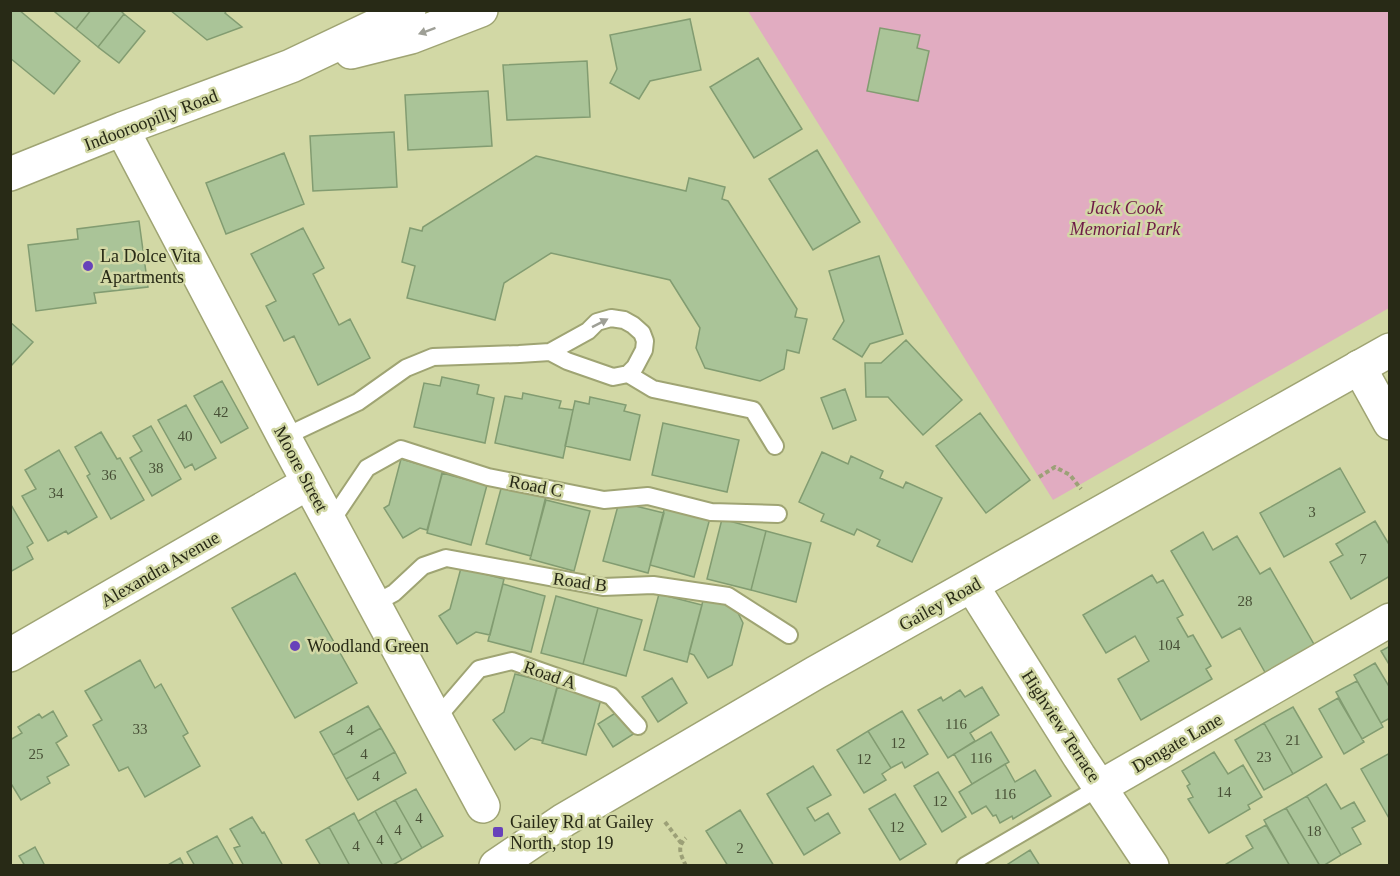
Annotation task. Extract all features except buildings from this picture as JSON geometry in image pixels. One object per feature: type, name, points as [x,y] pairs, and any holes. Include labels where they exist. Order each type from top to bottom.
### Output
[{"type":"street","name":"Indooroopilly Road","points":[[10,174],[122,129],[291,66],[409,10]]},
{"type":"street","name":"Indooroopilly Road","points":[[291,66],[403,39],[482,10]]},
{"type":"street","name":"Moore Street","points":[[122,129],[308,483],[483,806]]},
{"type":"street","name":"Gailey Road","points":[[496,866],[545,832],[815,673],[1389,350]]},
{"type":"street","points":[[1359,368],[1389,423]]},
{"type":"street","name":"Alexandra Avenue","points":[[10,655],[308,483]]},
{"type":"street","name":"Highview Terrace","points":[[972,586],[1152,866]]},
{"type":"street","name":"Dengate Lane","points":[[1100,787],[1389,621]]},
{"type":"lane","points":[[284,437],[358,402],[406,368],[433,357],[550,352],[588,331],[597,322],[611,318],[624,320],[642,333],[645,341],[640,361],[628,374],[613,377],[550,352]]},
{"type":"lane","points":[[628,374],[653,389],[753,410],[775,446]]},
{"type":"lane","name":"Road C","points":[[330,523],[367,468],[401,449],[488,477],[604,500],[648,496],[711,512],[778,514]]},
{"type":"lane","name":"Road B","points":[[374,604],[394,593],[423,566],[446,558],[603,587],[653,585],[728,596],[789,635]]},
{"type":"lane","name":"Road A","points":[[436,719],[479,669],[512,661],[611,696],[638,726]]},
{"type":"lane","name":"Dengate Lane","points":[[965,866],[1100,787]]},
{"type":"path","points":[[1039,477],[1055,467],[1070,474],[1078,485]]},
{"type":"path","points":[[665,822],[681,843]]},
{"type":"path","points":[[686,838],[681,843],[680,850],[686,866]]},
{"type":"green space","name":"Jack Cook Memorial Park","points":[[748,11],[1389,11],[1389,308],[1053,500]]},
{"type":"place","name":"La Dolce Vita Apartments","points":[[88,266]]},
{"type":"place","name":"Woodland Green","points":[[295,646]]},
{"type":"place","name":"Gailey Rd at Gailey North, stop 19","points":[[498,832]]}]
